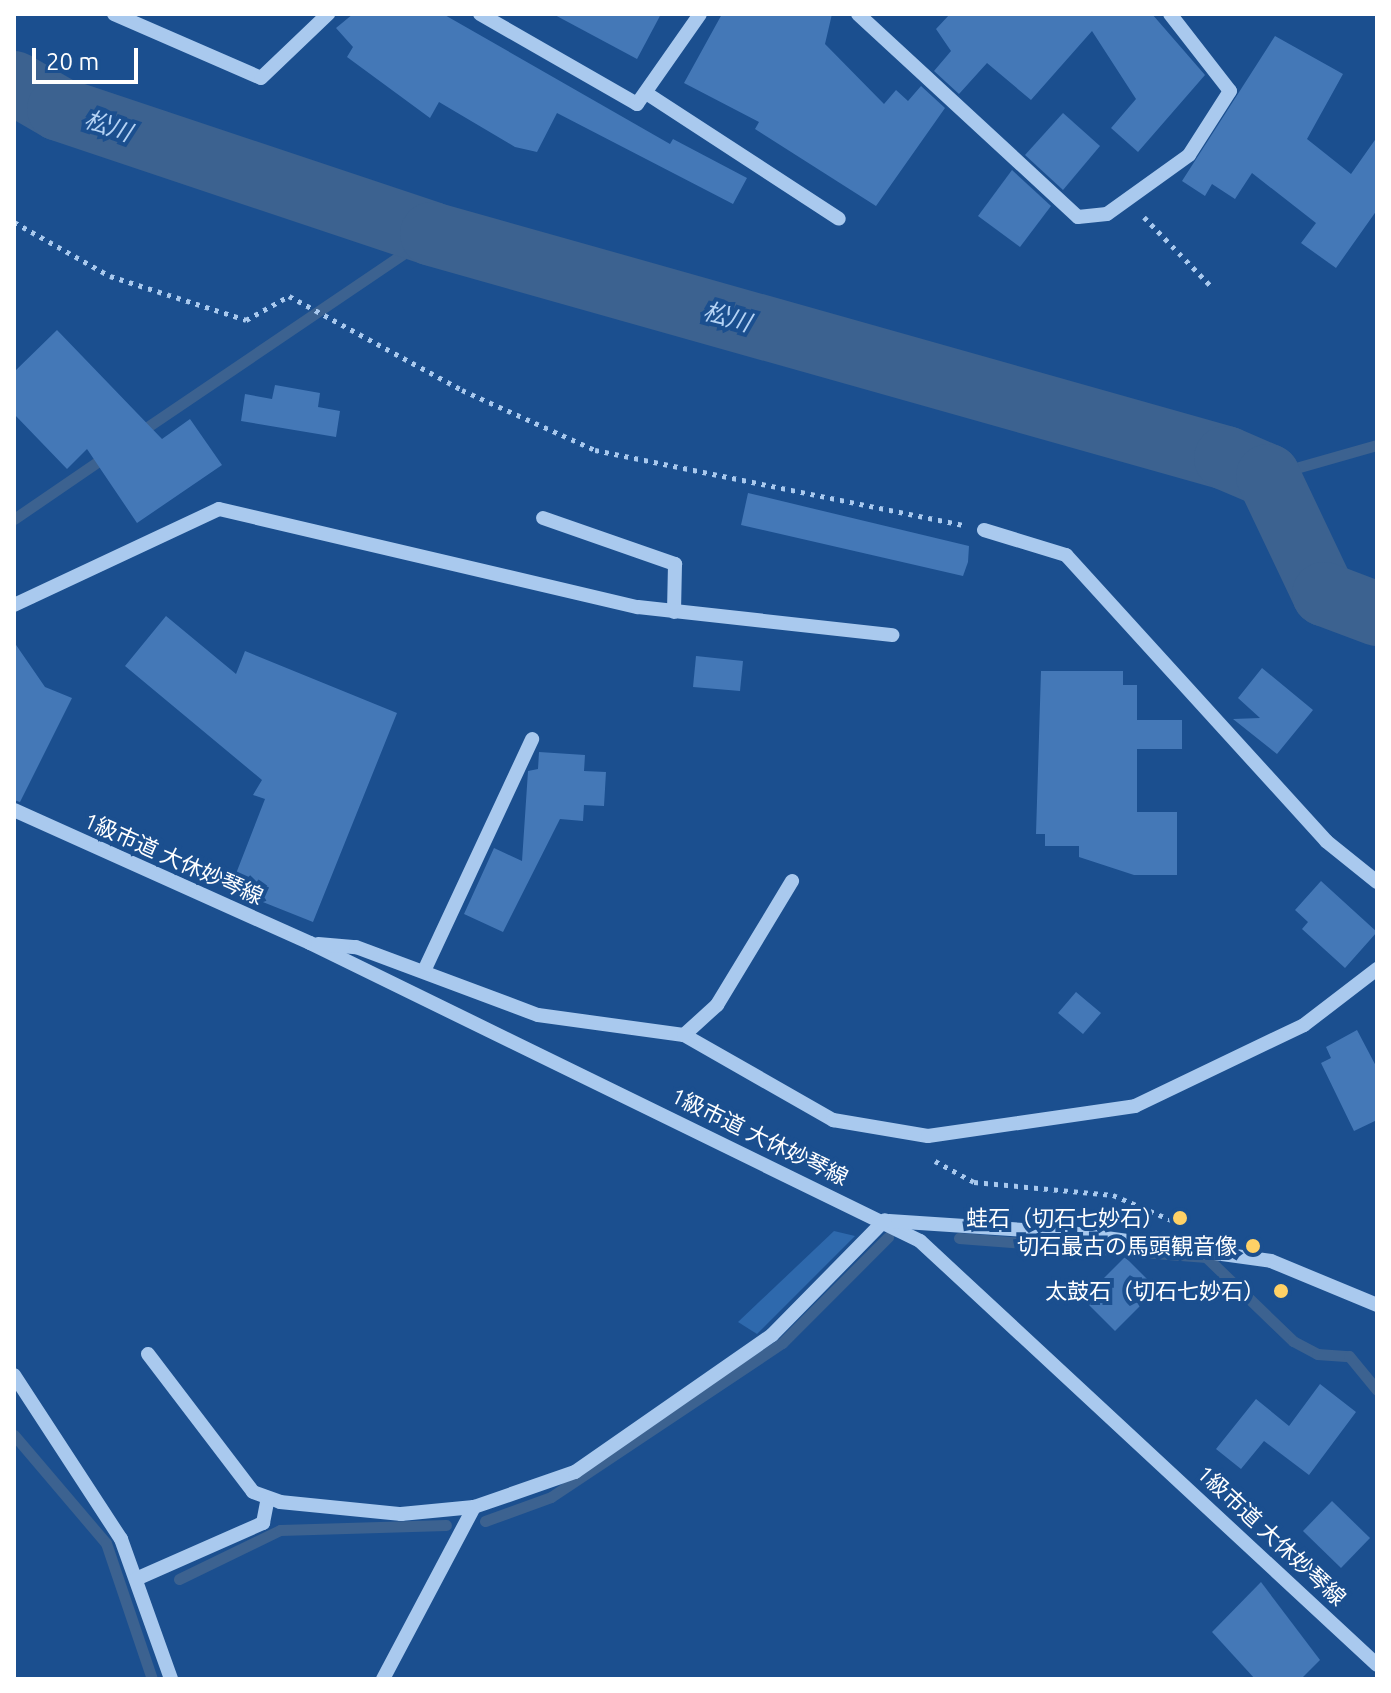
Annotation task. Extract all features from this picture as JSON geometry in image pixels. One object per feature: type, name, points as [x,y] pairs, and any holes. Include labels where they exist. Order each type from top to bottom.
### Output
[{"type":"street","points":[[114,14],[133,18],[261,78],[328,14]]},
{"type":"street","points":[[480,14],[637,104],[700,14]]},
{"type":"street","points":[[858,14],[1078,217],[1107,214],[1189,155],[1230,91],[1170,14]]},
{"type":"street","points":[[646,93],[839,219]]},
{"type":"street","points":[[14,605],[219,509],[674,612],[892,635]]},
{"type":"street","points":[[543,518],[675,564],[674,612]]},
{"type":"street","points":[[984,530],[1066,555],[1326,841],[1377,882]]},
{"type":"street","points":[[424,971],[532,739]]},
{"type":"street","name":"1級市道 大休妙琴線","points":[[14,810],[310,943],[885,1220],[1016,1324],[1377,1665]]},
{"type":"street","points":[[684,1035],[717,1005],[792,881]]},
{"type":"street","points":[[310,943],[356,947],[538,1015],[684,1035],[833,1120],[957,1136],[1135,1106],[1304,1025],[1377,969]]},
{"type":"street","points":[[148,1354],[253,1492],[268,1498],[401,1514],[474,1507],[575,1472],[759,1344],[885,1220],[1195,1249],[1271,1261],[1377,1305]]},
{"type":"street","points":[[14,1375],[121,1539],[171,1679]]},
{"type":"street","points":[[136,1579],[263,1523],[268,1498]]},
{"type":"street","points":[[383,1679],[474,1507]]},
{"type":"path","points":[[1126,199],[1210,285]]},
{"type":"path","points":[[14,222],[110,276],[246,320],[289,296],[462,390],[595,450],[984,530]]},
{"type":"path","points":[[929,1155],[974,1182],[1113,1195],[1164,1212],[1195,1249]]},
{"type":"shaded area","points":[[834,1231],[855,1236],[757,1334],[738,1322]]},
{"type":"building","points":[[353,14],[443,14],[670,144],[673,139],[747,178],[733,204],[557,113],[537,152],[515,147],[439,102],[430,118],[347,57],[353,47],[336,28]]},
{"type":"building","points":[[553,14],[661,14],[637,59]]},
{"type":"building","points":[[722,14],[832,14],[825,44],[884,104],[896,90],[908,101],[921,86],[945,108],[876,206],[755,129],[759,122],[684,83]]},
{"type":"building","points":[[950,14],[1152,14],[1205,75],[1138,152],[1111,128],[1136,99],[1092,31],[1031,100],[987,63],[959,94],[934,71],[951,51],[936,29]]},
{"type":"building","points":[[1275,36],[1343,74],[1307,139],[1351,174],[1377,137],[1377,210],[1336,268],[1301,243],[1316,223],[1252,173],[1235,199],[1212,184],[1205,196],[1182,181]]},
{"type":"building","points":[[1063,113],[1100,146],[1063,190],[1025,155]]},
{"type":"building","points":[[1012,170],[1051,206],[1020,247],[978,216]]},
{"type":"building","points":[[57,330],[162,439],[190,419],[222,465],[137,523],[87,449],[67,469],[14,414],[14,372]]},
{"type":"building","points":[[275,385],[320,393],[318,407],[340,411],[336,437],[241,421],[245,394],[272,399]]},
{"type":"building","points":[[748,493],[969,546],[968,562],[963,576],[741,525]]},
{"type":"building","points":[[166,616],[236,674],[245,651],[397,713],[313,922],[230,889],[265,799],[253,795],[262,780],[125,666]]},
{"type":"building","points":[[14,642],[45,687],[72,698],[20,802],[14,800]]},
{"type":"building","points":[[696,656],[743,661],[740,691],[693,687]]},
{"type":"building","points":[[1262,668],[1313,710],[1277,754],[1233,719],[1260,718],[1238,698]]},
{"type":"building","points":[[1041,671],[1123,671],[1123,685],[1137,685],[1137,720],[1182,720],[1182,749],[1137,749],[1137,812],[1177,812],[1177,875],[1134,875],[1079,857],[1079,846],[1045,846],[1045,834],[1036,834]]},
{"type":"building","points":[[539,752],[585,755],[584,771],[606,772],[604,806],[584,805],[583,821],[560,819],[503,932],[464,914],[494,848],[522,861],[528,771],[538,769]]},
{"type":"building","points":[[1321,881],[1377,932],[1345,968],[1302,929],[1308,922],[1295,910]]},
{"type":"building","points":[[1076,992],[1101,1013],[1083,1034],[1058,1013]]},
{"type":"building","points":[[1357,1030],[1377,1068],[1377,1120],[1354,1131],[1321,1063],[1331,1058],[1326,1047]]},
{"type":"building","points":[[1125,1257],[1157,1289],[1115,1331],[1083,1299]]},
{"type":"building","points":[[1320,1384],[1356,1412],[1309,1475],[1264,1441],[1241,1469],[1216,1449],[1256,1399],[1289,1426]]},
{"type":"building","points":[[1332,1501],[1370,1538],[1341,1568],[1303,1531]]},
{"type":"building","points":[[1261,1582],[1320,1660],[1301,1679],[1255,1679],[1212,1632]]},
{"type":"waterway","name":"松川","points":[[14,83],[59,109],[432,234],[1226,458],[1268,476],[1324,594],[1377,614]]},
{"type":"waterway","points":[[140,432],[432,234]]},
{"type":"waterway","points":[[1268,476],[1377,445]]},
{"type":"waterway","points":[[14,519],[106,456]]},
{"type":"waterway","points":[[485,1521],[551,1497],[782,1343],[888,1237]]},
{"type":"waterway","points":[[959,1238],[1206,1257],[1293,1341],[1317,1354],[1349,1356],[1377,1390]]},
{"type":"waterway","points":[[14,1435],[106,1543],[152,1679]]},
{"type":"waterway","points":[[179,1579],[280,1530],[446,1525]]},
{"type":"place","name":"蛙石（切石七妙石）","points":[[1180,1218]]},
{"type":"place","name":"切石最古の馬頭観音像","points":[[1253,1246]]},
{"type":"place","name":"太鼓石（切石七妙石）","points":[[1281,1291]]}]
